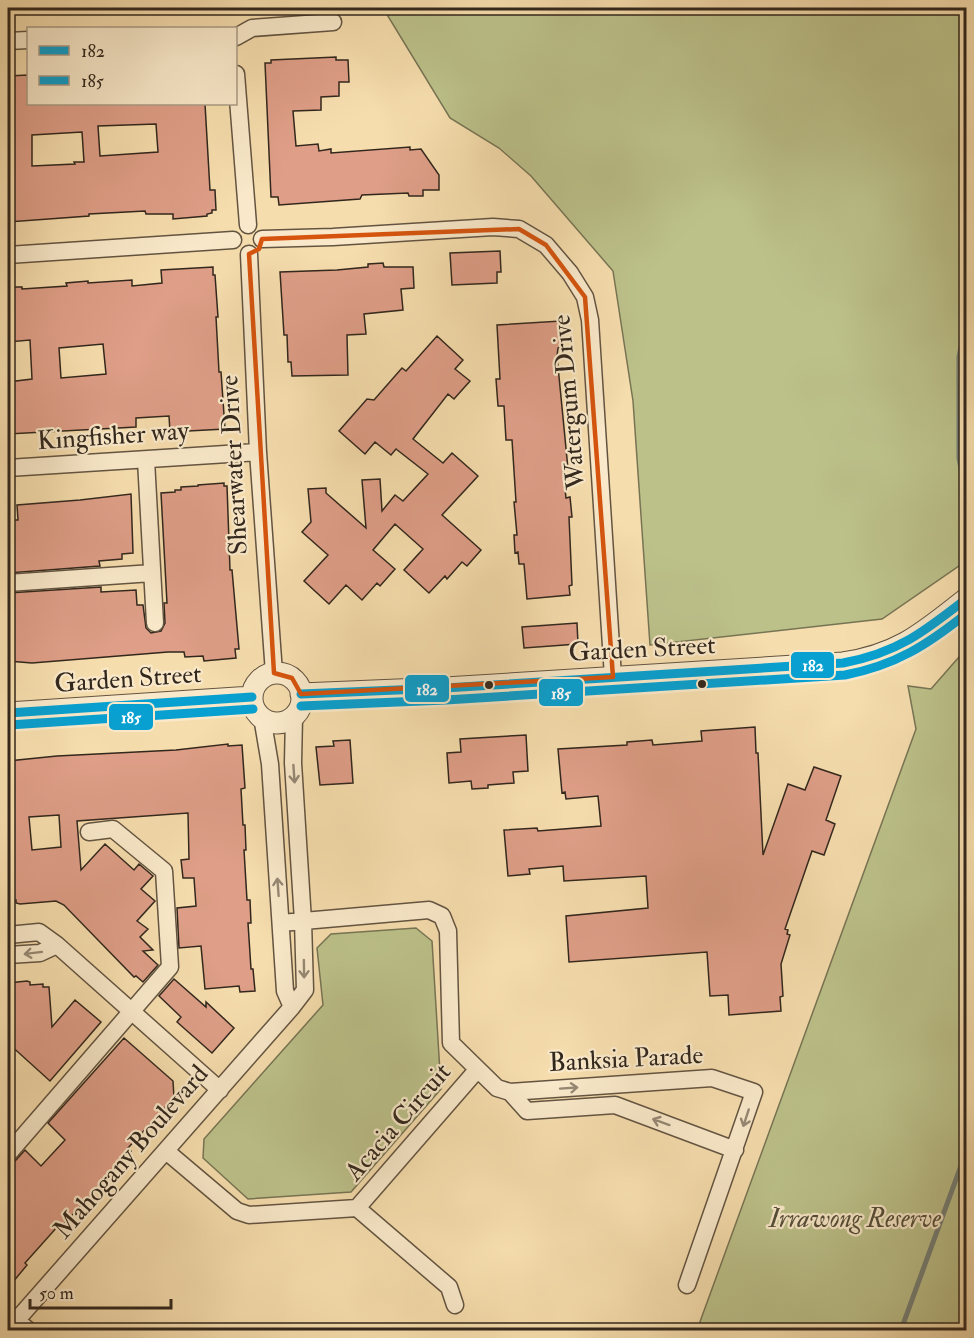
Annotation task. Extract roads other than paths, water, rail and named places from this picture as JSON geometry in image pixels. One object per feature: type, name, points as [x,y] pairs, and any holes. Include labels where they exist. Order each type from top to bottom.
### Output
[{"type":"street","points":[[237,36],[252,28],[333,22]]},
{"type":"street","points":[[8,41],[27,40]]},
{"type":"street","points":[[237,87],[248,225]]},
{"type":"street","points":[[248,225],[258,229],[262,239],[259,249],[249,254],[238,251],[233,240],[237,229],[248,225]]},
{"type":"street","name":"Watergum Drive","points":[[262,239],[493,227],[519,229],[546,245],[570,273],[585,297],[590,320],[613,677]]},
{"type":"street","points":[[8,255],[233,240]]},
{"type":"street","name":"Shearwater Drive","points":[[249,254],[258,452],[274,673]]},
{"type":"street","name":"Kingfisher way","points":[[8,468],[258,452]]},
{"type":"street","points":[[146,460],[155,622]]},
{"type":"street","points":[[8,583],[152,573]]},
{"type":"street","name":"Garden Street","points":[[301,694],[806,667],[859,661],[896,650],[915,639],[966,599]]},
{"type":"street","points":[[262,717],[276,722],[288,720],[294,716],[300,706],[301,694],[292,678],[285,674],[274,673],[263,677],[257,682],[252,697],[255,708],[262,717],[270,764],[285,991],[292,1008]]},
{"type":"street","name":"Garden Street","points":[[8,713],[252,697]]},
{"type":"street","name":"Mahogany Boulevard","points":[[15,1323],[292,1008],[304,990],[303,921],[293,763],[294,716]]},
{"type":"street","points":[[8,1154],[170,967],[164,871],[113,829],[89,832]]},
{"type":"street","name":"Acacia Circuit","points":[[281,923],[429,910],[442,916],[448,931],[451,1043],[477,1070],[504,1090]]},
{"type":"street","points":[[8,934],[39,932],[57,945],[220,1090]]},
{"type":"street","points":[[8,955],[40,953],[57,945]]},
{"type":"street","name":"Acacia Circuit","points":[[166,1151],[237,1211],[249,1215],[357,1208],[477,1070]]},
{"type":"street","name":"Banksia Parade","points":[[504,1090],[712,1078],[754,1092],[687,1285]]},
{"type":"street","name":"Banksia Parade","points":[[504,1090],[527,1111],[615,1105],[735,1150]]},
{"type":"street","points":[[357,1208],[449,1287],[455,1305]]},
{"type":"waterway","points":[[966,322],[959,357],[959,458],[966,495]]},
{"type":"waterway","points":[[901,1330],[966,1152]]},
{"type":"park label","name":"Irrawong Reserve","points":[[855,1219]]}]
